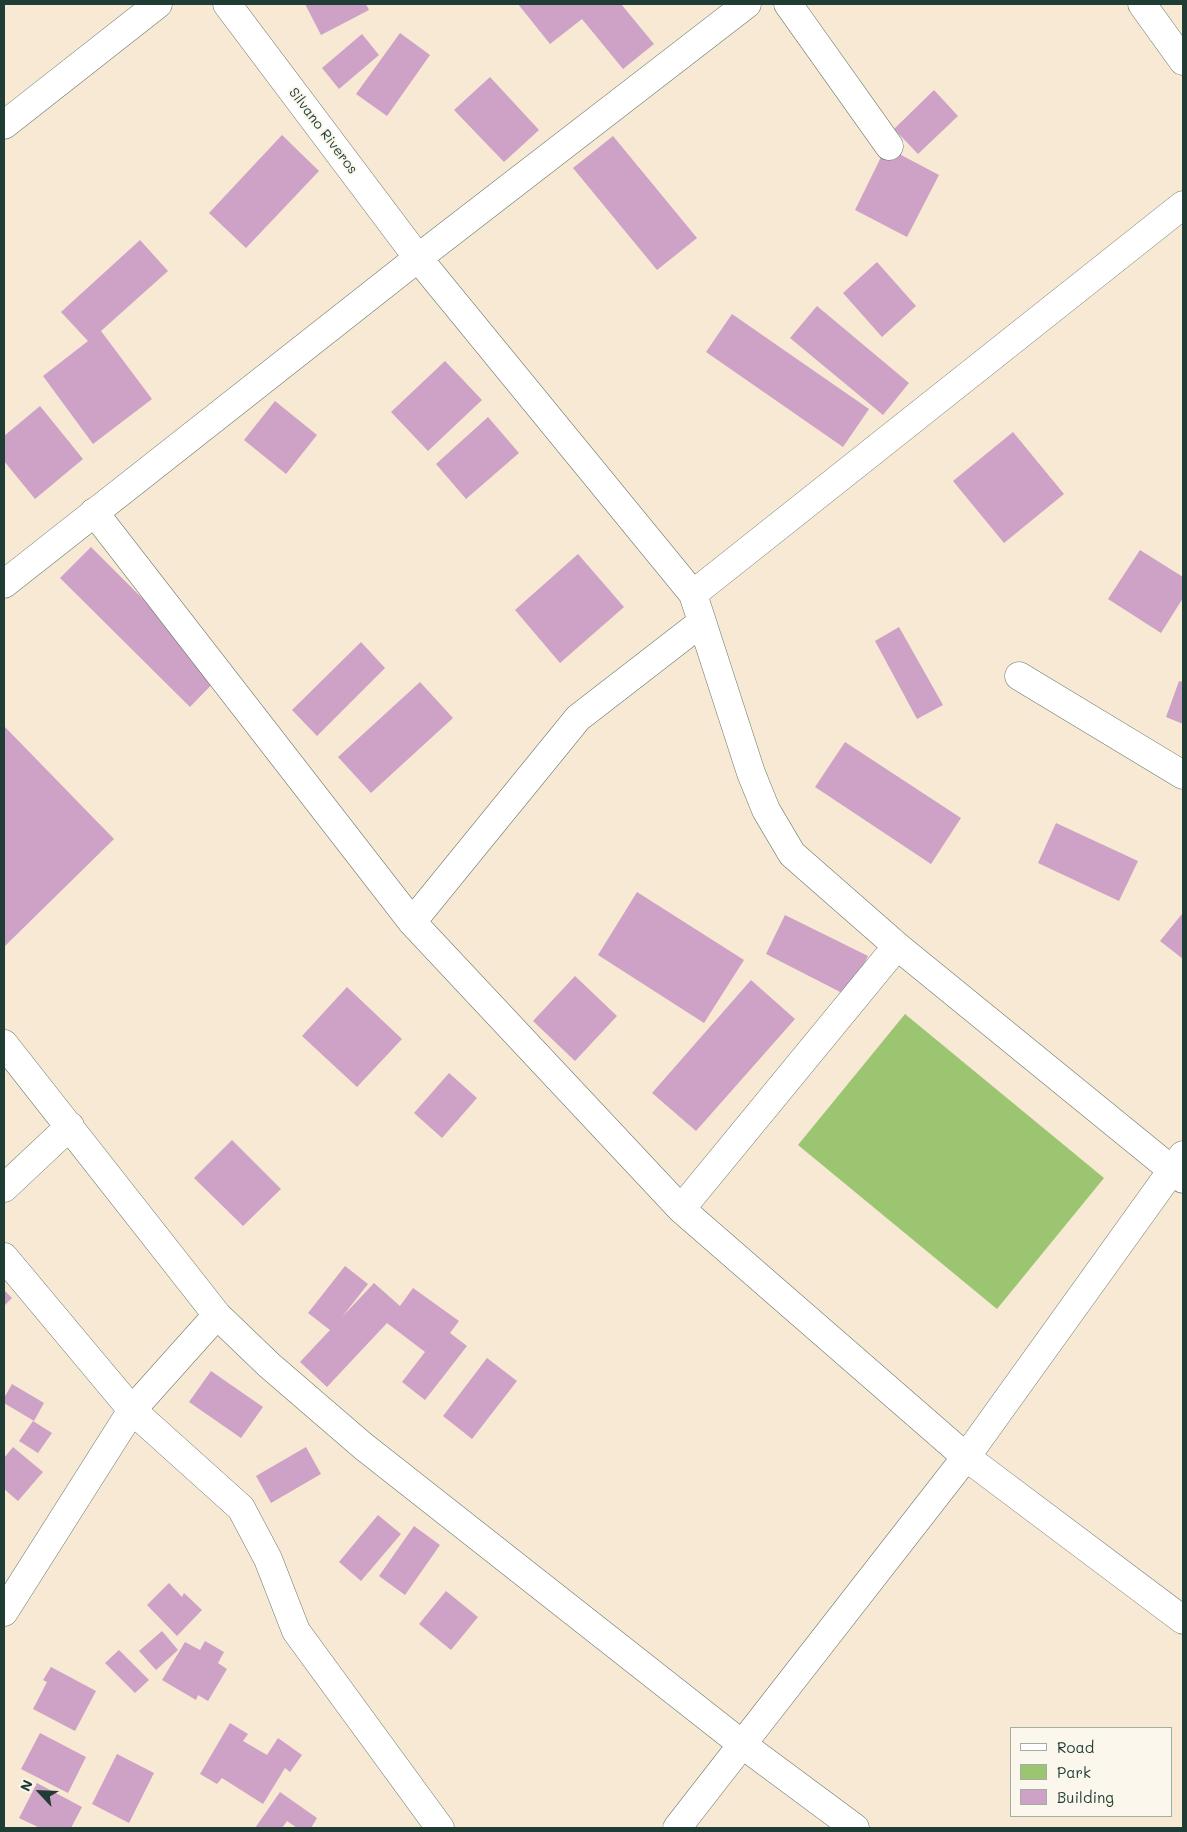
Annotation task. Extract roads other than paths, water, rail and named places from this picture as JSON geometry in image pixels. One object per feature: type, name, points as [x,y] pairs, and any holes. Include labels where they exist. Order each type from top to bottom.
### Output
[{"type":"street","points":[[4,124],[158,4]]},
{"type":"street","name":"Silvano Riveros","points":[[227,4],[418,258],[693,594]]},
{"type":"street","points":[[4,584],[418,258],[747,4]]},
{"type":"street","points":[[788,4],[889,146]]},
{"type":"street","points":[[1142,4],[1183,61]]},
{"type":"street","points":[[677,1828],[743,1746],[966,1457],[1180,1168],[897,946],[792,854],[766,810],[751,773],[693,594],[1183,205]]},
{"type":"street","points":[[94,512],[412,922],[681,1209],[966,1457],[1183,1620]]},
{"type":"street","points":[[412,922],[578,718],[702,622]]},
{"type":"street","points":[[1019,676],[1183,775]]},
{"type":"street","points":[[681,1209],[897,946]]},
{"type":"street","points":[[4,1044],[217,1315],[269,1365],[363,1446],[743,1746],[856,1828]]},
{"type":"street","points":[[4,1188],[70,1126]]},
{"type":"street","points":[[4,1257],[132,1410],[241,1508],[268,1559],[296,1630],[440,1828]]},
{"type":"street","points":[[4,1612],[132,1410],[217,1315]]}]
